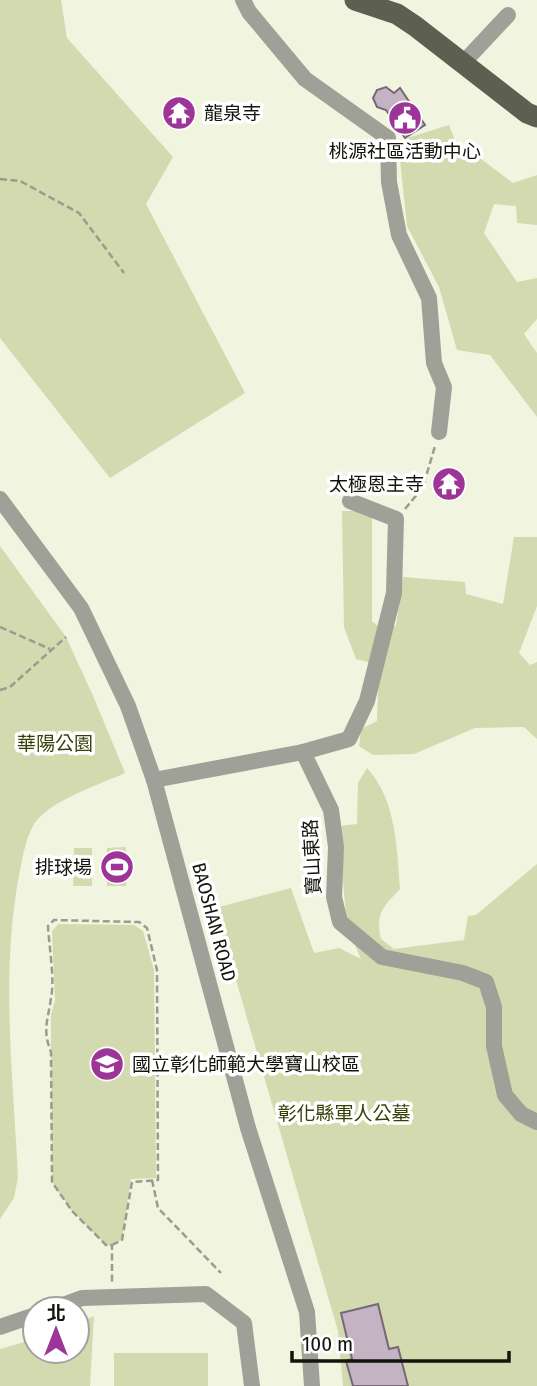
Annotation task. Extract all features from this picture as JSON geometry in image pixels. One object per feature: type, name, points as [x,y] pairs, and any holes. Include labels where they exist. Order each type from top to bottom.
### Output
[{"type":"main road","points":[[355,0],[397,14],[464,62],[527,113],[537,117]]},
{"type":"street","points":[[243,0],[248,12],[305,79],[388,138],[389,182],[399,235],[429,298],[434,363],[444,387],[439,432]]},
{"type":"street","points":[[464,62],[508,15]]},
{"type":"street","name":"BAOSHAN ROAD","points":[[0,499],[81,608],[128,706],[154,780],[248,1128],[307,1312],[312,1386]]},
{"type":"street","points":[[154,780],[303,752],[349,739],[367,701],[394,593],[396,519],[349,501]]},
{"type":"street","name":"寶山東路","points":[[303,752],[331,810],[336,847],[334,897],[340,922],[382,957],[463,972],[486,982],[494,1007],[494,1046],[505,1094],[521,1114],[537,1122]]},
{"type":"street","points":[[91,1298],[206,1294],[244,1323],[252,1386]]},
{"type":"street","points":[[0,1327],[21,1320]]},
{"type":"path","points":[[0,179],[20,181],[79,214],[124,272]]},
{"type":"path","points":[[396,519],[423,487],[439,432]]},
{"type":"path","points":[[0,627],[50,649]]},
{"type":"path","points":[[0,690],[10,687],[65,636]]},
{"type":"path","points":[[54,920],[139,922],[147,928],[157,970],[158,1180],[132,1182],[122,1240],[112,1245],[107,1246],[72,1211],[52,1182],[51,1052],[46,1038],[45,1021],[52,997],[48,926],[54,920]]},
{"type":"path","points":[[152,1180],[158,1208],[221,1273]]},
{"type":"path","points":[[112,1245],[113,1286]]},
{"type":"green space","points":[[0,0],[61,0],[67,38],[173,157],[146,204],[245,393],[110,478],[0,338]]},
{"type":"green space","points":[[449,125],[461,156],[476,155],[513,183],[537,175],[537,225],[517,223],[516,206],[494,204],[484,233],[517,282],[537,278],[537,319],[524,334],[537,353],[537,417],[490,355],[457,350],[439,287],[407,226],[398,141]]},
{"type":"green space","points":[[342,511],[372,511],[372,621],[379,627],[396,626],[403,577],[465,582],[466,594],[503,604],[514,537],[537,537],[537,606],[519,653],[530,665],[537,662],[537,739],[524,727],[475,728],[414,754],[373,755],[359,746],[361,729],[377,721],[379,665],[356,659],[344,627]]},
{"type":"green space","name":"華陽公園","points":[[0,546],[66,637],[125,773],[63,800],[41,815],[34,824],[25,847],[14,908],[9,985],[18,1177],[14,1198],[0,1219]]},
{"type":"green space","name":"彰化縣軍人公墓","points":[[367,768],[384,794],[396,841],[400,889],[385,906],[379,923],[381,939],[394,949],[464,940],[468,916],[476,915],[537,864],[537,1386],[343,1386],[338,1331],[215,908],[291,888],[314,953],[339,948],[361,959],[347,927],[339,835],[340,826],[357,824],[358,783]]},
{"type":"green space","name":"排球場","points":[[126,847],[126,886],[107,886],[107,848]]},
{"type":"green space","name":"排球場","points":[[74,848],[92,848],[92,886],[73,886]]},
{"type":"green space","points":[[58,924],[134,925],[143,931],[154,970],[156,1178],[131,1179],[122,1240],[107,1246],[72,1211],[52,1182],[51,1015],[55,1000],[52,931]]},
{"type":"green space","points":[[94,1316],[90,1386],[0,1386],[0,1349],[21,1343],[21,1365],[91,1365],[91,1317]]},
{"type":"green space","points":[[114,1353],[208,1353],[208,1386],[114,1386]]},
{"type":"building","name":"桃源社區活動中心","points":[[386,87],[394,93],[400,88],[425,125],[405,138],[386,110],[377,107],[373,98],[377,90]]},
{"type":"building","points":[[378,1304],[389,1349],[398,1347],[408,1386],[353,1386],[346,1361],[352,1359],[341,1313]]},
{"type":"place","name":"龍泉寺","points":[[179,113]]},
{"type":"place","name":"桃源社區活動中心","points":[[405,118]]},
{"type":"place","name":"太極恩主寺","points":[[449,484]]},
{"type":"place","name":"排球場","points":[[117,867]]},
{"type":"place","name":"國立彰化師範大學寶山校區","points":[[107,1064]]}]
